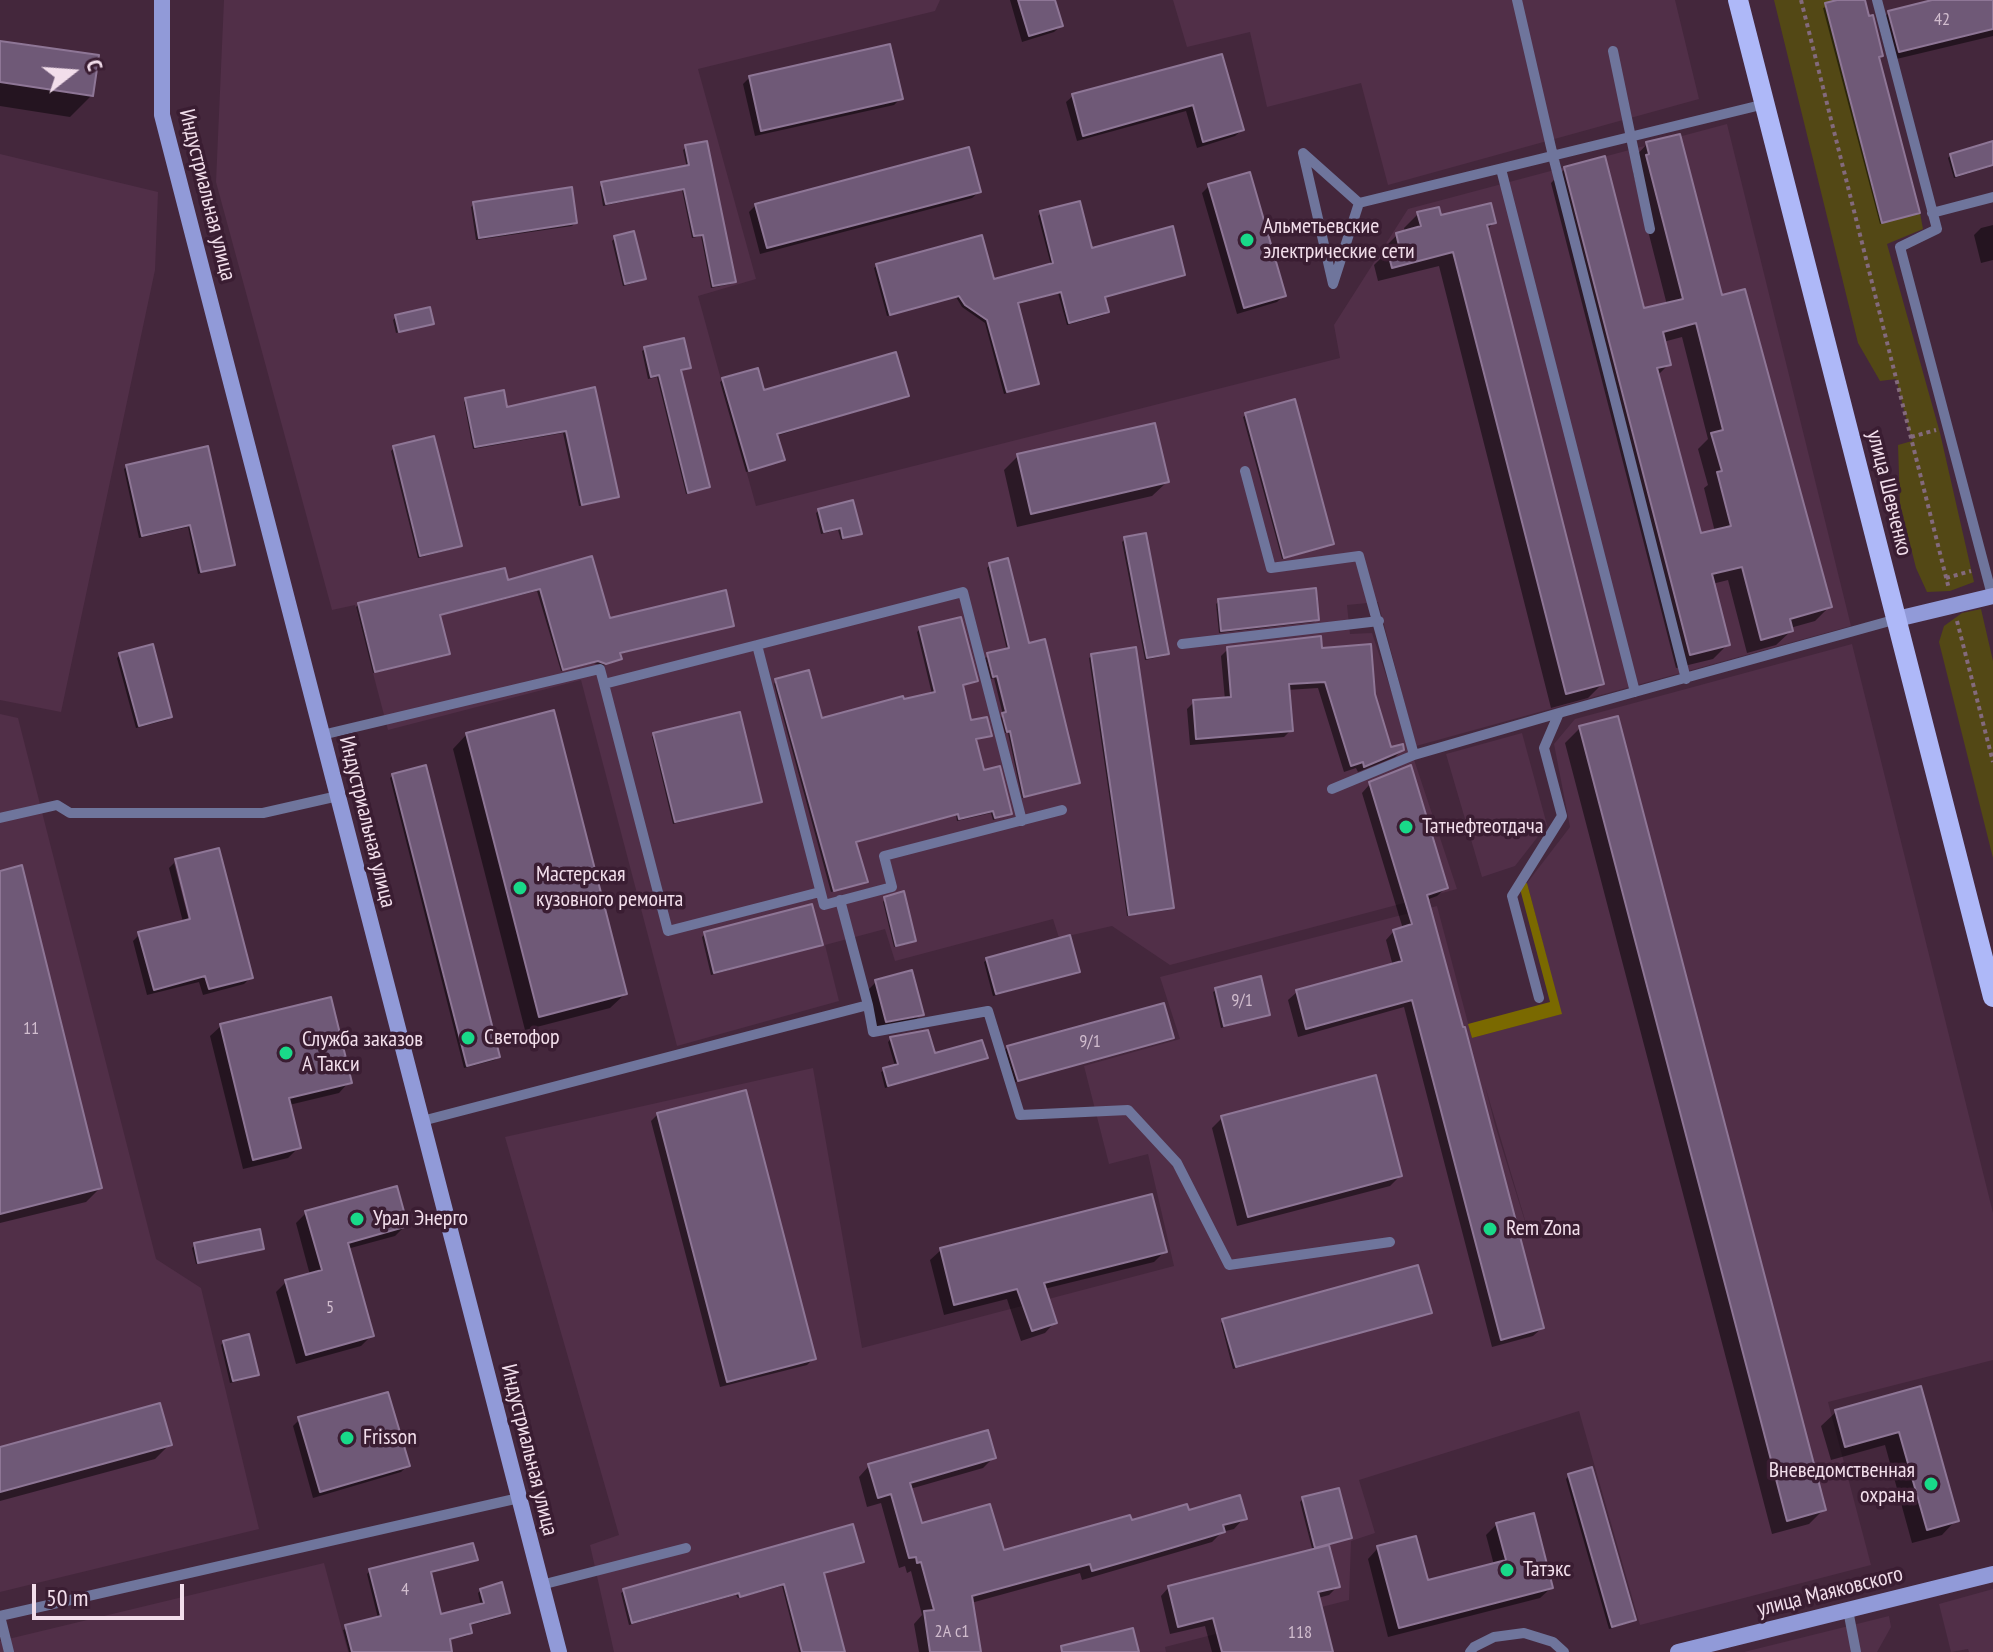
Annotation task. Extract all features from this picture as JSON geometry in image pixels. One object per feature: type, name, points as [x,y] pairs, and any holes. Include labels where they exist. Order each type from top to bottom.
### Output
[{"type":"main road","name":"улица Шевченко","points":[[1738,0],[1993,997]]},
{"type":"street","name":"Индустриальная улица","points":[[162,0],[162,115],[559,1652]]},
{"type":"street","points":[[1897,619],[1993,598]]},
{"type":"street","name":"улица Маяковского","points":[[1678,1652],[1993,1574]]},
{"type":"lane","points":[[1517,0],[1553,156],[1686,679]]},
{"type":"lane","points":[[1877,0],[1937,229],[1900,247],[1993,598]]},
{"type":"lane","points":[[1613,51],[1650,229]]},
{"type":"lane","points":[[1359,203],[1765,104]]},
{"type":"lane","points":[[1303,153],[1359,203],[1346,244],[1333,284],[1303,153]]},
{"type":"lane","points":[[1501,169],[1635,692]]},
{"type":"lane","points":[[1932,213],[1993,197]]},
{"type":"lane","points":[[1245,471],[1271,568],[1359,556],[1414,755]]},
{"type":"lane","points":[[604,684],[963,592],[1022,821]]},
{"type":"lane","points":[[1332,789],[1414,755],[1897,619]]},
{"type":"lane","points":[[1182,644],[1379,621]]},
{"type":"lane","points":[[757,645],[824,905],[892,887],[884,856],[1062,810]]},
{"type":"lane","points":[[322,735],[600,669],[668,931],[820,892]]},
{"type":"lane","points":[[1539,998],[1512,896],[1562,816],[1544,748],[1559,713]]},
{"type":"lane","points":[[0,818],[57,805],[70,813],[263,813],[338,796]]},
{"type":"lane","points":[[840,900],[873,1032],[988,1011],[1020,1115],[1128,1110],[1177,1163],[1229,1265],[1390,1242]]},
{"type":"lane","points":[[422,1121],[868,1005]]},
{"type":"lane","points":[[9,1652],[0,1616],[519,1498]]},
{"type":"lane","points":[[541,1585],[686,1548]]},
{"type":"lane","points":[[1848,1610],[1856,1652]]},
{"type":"lane","points":[[1470,1652],[1494,1637],[1524,1633],[1553,1642],[1564,1652]]},
{"type":"path","points":[[1801,0],[1946,578]]},
{"type":"path","points":[[1911,437],[1947,426]]},
{"type":"path","points":[[1957,619],[1993,762]]},
{"type":"shaded area","points":[[224,0],[940,0],[935,11],[698,69],[756,279],[698,296],[756,506],[1340,358],[1334,325],[1408,209],[1727,124],[1851,626],[1416,746],[1378,602],[1347,605],[1350,634],[1372,633],[1457,889],[1170,965],[1112,926],[1059,938],[1053,919],[895,961],[885,929],[825,945],[839,1001],[677,1046],[581,680],[388,730],[355,605],[332,610],[216,182]]},
{"type":"shaded area","points":[[1173,0],[1675,0],[1699,99],[1388,185],[1361,83],[1267,107],[1250,32],[1187,47]]},
{"type":"shaded area","points":[[1774,0],[1837,0],[1826,3],[1883,223],[1920,213],[1923,229],[1887,244],[1940,433],[1974,582],[1950,591],[1927,592],[1916,568],[1900,504],[1898,445],[1912,441],[1911,437],[1896,379],[1880,381],[1858,343]]},
{"type":"shaded area","points":[[0,154],[158,192],[155,270],[61,712],[0,700]]},
{"type":"shaded area","points":[[1981,609],[1993,661],[1993,858],[1939,642],[1944,626],[1962,613]]},
{"type":"shaded area","points":[[1852,644],[1993,1213],[1993,1360],[1828,1402],[1871,1565],[1640,1625],[1579,1411],[1359,1480],[1375,1533],[1351,1541],[1349,1600],[1165,1647],[1166,1652],[614,1652],[590,1545],[619,1535],[505,1137],[813,1068],[862,1348],[1174,1266],[1148,1154],[1109,1164],[1084,1066],[1180,1039],[1160,977],[1437,906],[1472,1038],[1561,1014],[1527,883],[1570,827],[1554,744],[1575,719]],"holes":[[[1485,1086],[1528,1231],[1495,1125]]]},
{"type":"shaded area","points":[[0,714],[18,718],[156,1259],[201,1288],[259,1529],[0,1592]]},
{"type":"shaded area","points":[[1522,733],[1547,825],[1515,866],[1482,877],[1446,754]]},
{"type":"shaded area","points":[[1527,883],[1562,1014],[1472,1038],[1468,1024],[1550,1002],[1519,885]]},
{"type":"shaded area","points":[[324,1563],[348,1652],[0,1652],[0,1641]]},
{"type":"shaded area","points":[[1993,1589],[1993,1652],[1969,1652],[1968,1649],[1951,1652],[1939,1604]]},
{"type":"shaded area","points":[[1889,1616],[1891,1627],[1877,1652],[1744,1652]]},
{"type":"building","points":[[1018,0],[1055,0],[1063,26],[1029,36]]},
{"type":"building","points":[[1865,0],[1869,16],[1873,15],[1883,56],[1879,57],[1920,213],[1882,223],[1825,3]]},
{"type":"building","points":[[1932,0],[1993,0],[1993,29],[1899,52],[1888,11]]},
{"type":"building","points":[[0,41],[99,55],[93,96],[0,82]]},
{"type":"building","points":[[890,44],[903,99],[761,131],[749,76]]},
{"type":"building","points":[[1222,54],[1244,130],[1203,142],[1193,105],[1083,136],[1072,94]]},
{"type":"building","points":[[1680,134],[1722,295],[1745,289],[1832,607],[1790,619],[1793,631],[1761,640],[1742,567],[1712,574],[1730,645],[1690,655],[1564,167],[1605,156],[1644,308],[1683,299],[1646,155],[1649,154],[1646,142]],"holes":[[[1696,323],[1723,430],[1711,433],[1722,471],[1717,472],[1731,526],[1701,533],[1657,368],[1671,365],[1663,332]]]},
{"type":"building","points":[[707,141],[736,282],[713,286],[703,235],[694,236],[684,189],[606,204],[601,182],[689,165],[685,145]]},
{"type":"building","points":[[1993,141],[1993,165],[1956,176],[1950,154]]},
{"type":"building","points":[[969,147],[981,192],[767,248],[755,204]]},
{"type":"building","name":"Альметьевские электрические сети","points":[[1250,172],[1286,296],[1244,308],[1208,184]]},
{"type":"building","points":[[572,187],[577,223],[479,238],[473,202]]},
{"type":"building","points":[[1080,201],[1092,248],[1173,226],[1185,275],[1105,297],[1109,312],[1069,323],[1061,292],[1018,303],[1039,384],[1007,392],[987,320],[965,305],[959,296],[890,315],[876,264],[982,235],[994,279],[1053,263],[1040,211]]},
{"type":"building","points":[[1491,203],[1496,223],[1487,225],[1604,684],[1566,694],[1453,252],[1392,268],[1387,249],[1399,246],[1396,233],[1421,226],[1417,212],[1439,207],[1441,215]]},
{"type":"building","points":[[634,231],[646,279],[625,284],[614,236]]},
{"type":"building","points":[[430,307],[434,324],[399,332],[395,315]]},
{"type":"building","points":[[684,338],[691,368],[681,370],[710,487],[688,493],[659,375],[651,377],[644,347]]},
{"type":"building","points":[[896,352],[909,396],[777,434],[785,460],[749,471],[722,378],[758,368],[764,390]]},
{"type":"building","points":[[595,387],[619,497],[582,505],[566,431],[475,447],[465,398],[504,390],[507,407]]},
{"type":"building","points":[[1295,399],[1334,544],[1284,558],[1245,413]]},
{"type":"building","points":[[1155,423],[1169,482],[1031,514],[1017,454]]},
{"type":"building","points":[[434,436],[462,546],[420,556],[393,446]]},
{"type":"building","points":[[208,446],[235,565],[201,572],[190,525],[142,536],[126,465]]},
{"type":"building","points":[[853,500],[862,534],[843,538],[841,528],[824,532],[818,509]]},
{"type":"building","points":[[1146,533],[1169,654],[1147,658],[1124,537]]},
{"type":"building","points":[[592,556],[610,618],[726,590],[734,626],[620,653],[622,659],[606,664],[598,661],[563,670],[540,589],[440,615],[450,654],[375,672],[358,603],[505,568],[508,580]]},
{"type":"building","points":[[1008,558],[1029,643],[1045,639],[1080,783],[1024,797],[1010,731],[1007,732],[1002,713],[1006,712],[997,676],[993,677],[987,653],[1009,648],[989,563]]},
{"type":"building","points":[[1316,588],[1319,620],[1221,631],[1218,599]]},
{"type":"building","points":[[961,617],[978,681],[963,685],[971,720],[987,717],[992,736],[976,739],[984,770],[1000,766],[1012,814],[995,818],[993,811],[959,819],[958,814],[856,842],[868,882],[834,891],[775,679],[809,670],[822,718],[903,696],[904,699],[935,692],[919,627]]},
{"type":"building","points":[[1321,636],[1322,648],[1371,644],[1375,694],[1391,747],[1403,744],[1404,750],[1364,767],[1363,762],[1351,766],[1325,682],[1289,684],[1293,731],[1196,739],[1193,700],[1231,697],[1227,647]]},
{"type":"building","points":[[153,644],[172,717],[139,726],[119,653]]},
{"type":"building","points":[[1136,647],[1174,908],[1129,915],[1091,654]]},
{"type":"building","points":[[554,710],[627,994],[539,1017],[466,733]]},
{"type":"building","points":[[740,712],[762,802],[675,822],[653,733]]},
{"type":"building","points":[[1618,716],[1826,1510],[1787,1521],[1579,726]]},
{"type":"building","points":[[426,765],[500,1057],[467,1066],[392,774]]},
{"type":"building","points":[[1411,765],[1448,888],[1427,895],[1544,1328],[1501,1340],[1412,1000],[1306,1029],[1296,990],[1402,961],[1393,930],[1412,924],[1369,782]]},
{"type":"building","points":[[219,848],[253,978],[209,989],[205,976],[154,990],[138,932],[190,919],[175,859]]},
{"type":"building","points":[[22,865],[102,1188],[0,1214],[0,871]]},
{"type":"building","points":[[904,891],[916,941],[896,946],[884,897]]},
{"type":"building","points":[[812,904],[823,945],[714,973],[704,932]]},
{"type":"building","points":[[1070,935],[1080,972],[996,994],[986,958]]},
{"type":"building","points":[[912,970],[924,1015],[886,1022],[875,980]]},
{"type":"building","points":[[1261,976],[1270,1015],[1224,1026],[1215,988]]},
{"type":"building","name":"Служба заказов А Такси","points":[[331,997],[352,1083],[289,1098],[301,1148],[253,1160],[220,1024]]},
{"type":"building","points":[[1164,1003],[1174,1038],[1018,1081],[1007,1046]]},
{"type":"building","points":[[928,1030],[935,1053],[982,1040],[988,1058],[888,1086],[883,1068],[898,1064],[890,1037]]},
{"type":"building","points":[[1376,1075],[1402,1176],[1248,1217],[1221,1116]]},
{"type":"building","points":[[746,1090],[816,1359],[727,1382],[657,1113]]},
{"type":"building","points":[[397,1186],[408,1226],[348,1243],[374,1336],[306,1355],[285,1280],[322,1270],[305,1211]]},
{"type":"building","points":[[1152,1194],[1167,1252],[1044,1283],[1057,1323],[1032,1331],[1017,1289],[954,1305],[940,1248]]},
{"type":"building","points":[[260,1229],[264,1249],[198,1263],[194,1243]]},
{"type":"building","points":[[1418,1265],[1432,1313],[1236,1367],[1222,1319]]},
{"type":"building","points":[[249,1334],[259,1375],[233,1381],[223,1341]]},
{"type":"building","name":"Вневедомственная охрана","points":[[1921,1386],[1959,1521],[1927,1530],[1899,1432],[1845,1447],[1835,1410]]},
{"type":"building","points":[[388,1392],[410,1466],[320,1492],[298,1417]]},
{"type":"building","points":[[160,1403],[172,1445],[0,1492],[0,1447]]},
{"type":"building","points":[[988,1430],[996,1458],[910,1483],[922,1523],[990,1504],[1004,1550],[1130,1515],[1132,1520],[1187,1504],[1189,1510],[1240,1495],[1247,1519],[1223,1525],[1225,1532],[1092,1571],[1090,1564],[972,1596],[981,1652],[930,1652],[924,1611],[934,1610],[921,1562],[917,1563],[916,1557],[909,1558],[891,1494],[878,1498],[868,1464]]},
{"type":"building","points":[[1592,1467],[1636,1620],[1612,1627],[1568,1474]]},
{"type":"building","points":[[1339,1488],[1352,1538],[1315,1548],[1302,1497]]},
{"type":"building","name":"Татэкс","points":[[1534,1513],[1553,1588],[1399,1628],[1377,1546],[1416,1536],[1428,1580],[1506,1560],[1496,1523]]},
{"type":"building","points":[[853,1524],[864,1562],[824,1573],[845,1652],[802,1652],[784,1584],[740,1597],[739,1593],[632,1623],[623,1589]]},
{"type":"building","points":[[473,1543],[478,1560],[431,1572],[441,1614],[484,1603],[480,1589],[502,1582],[510,1613],[470,1624],[472,1633],[450,1639],[452,1652],[352,1652],[345,1625],[381,1616],[369,1569]]},
{"type":"building","points":[[1329,1545],[1340,1587],[1318,1592],[1333,1652],[1222,1652],[1213,1618],[1178,1627],[1168,1586]]},
{"type":"building","points":[[1133,1628],[1139,1652],[1062,1652],[1061,1646]]},
{"type":"place","name":"Альметьевские электрические сети","points":[[1247,240]]},
{"type":"place","name":"Татнефтеотдача","points":[[1406,827]]},
{"type":"place","name":"Мастерская кузовного ремонта","points":[[520,888]]},
{"type":"place","name":"Светофор","points":[[468,1038]]},
{"type":"place","name":"Служба заказов А Такси","points":[[286,1053]]},
{"type":"place","name":"Урал Энерго","points":[[357,1219]]},
{"type":"place","name":"Rem Zona","points":[[1490,1229]]},
{"type":"place","name":"Frisson","points":[[347,1438]]},
{"type":"place","name":"Вневедомственная охрана","points":[[1931,1484]]},
{"type":"place","name":"Татэкс","points":[[1507,1570]]}]
